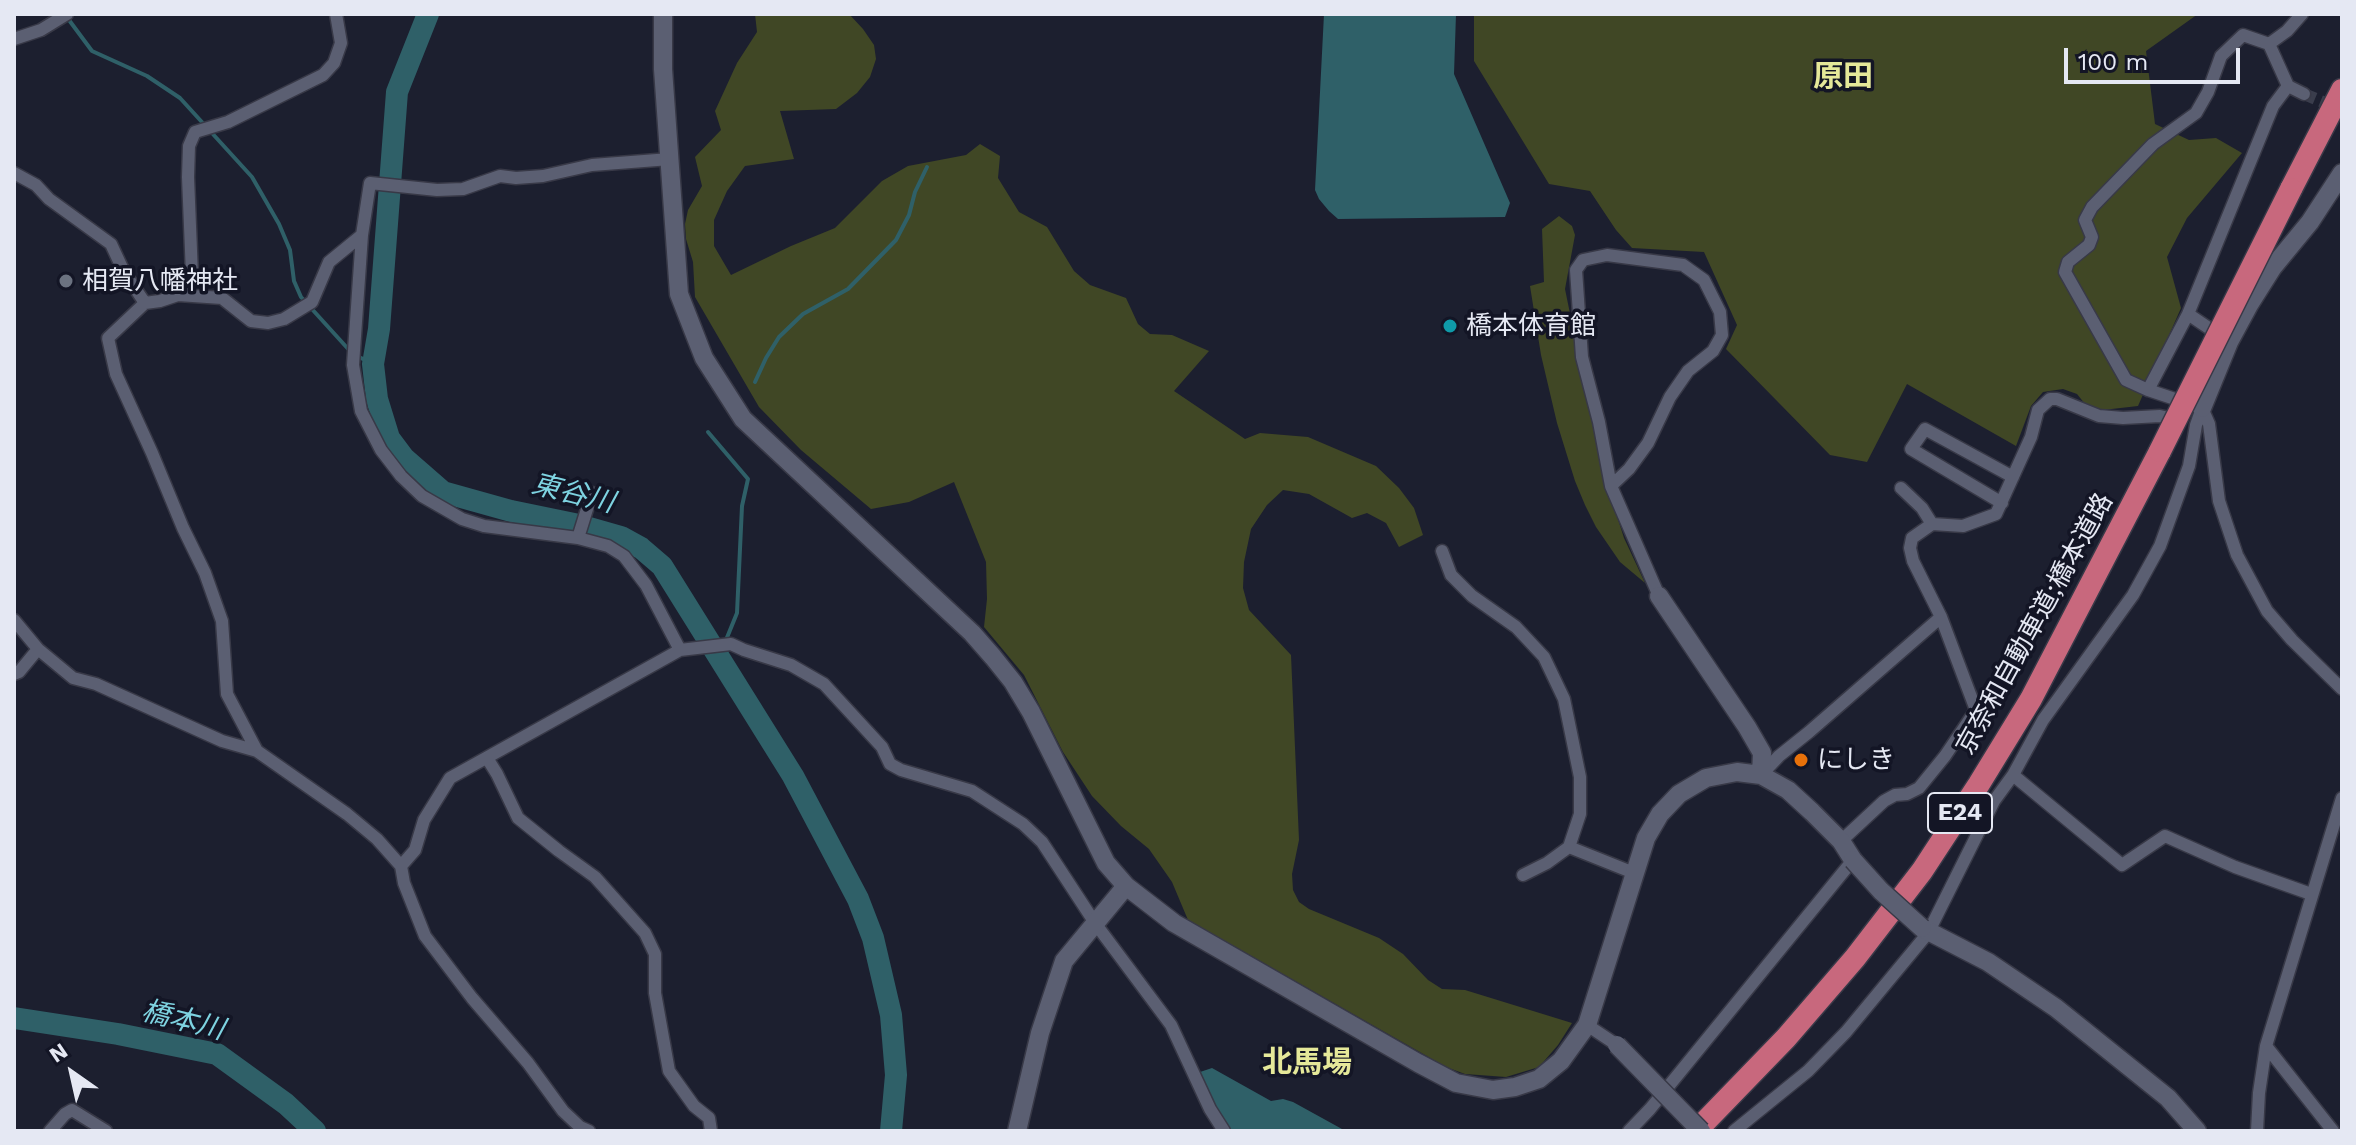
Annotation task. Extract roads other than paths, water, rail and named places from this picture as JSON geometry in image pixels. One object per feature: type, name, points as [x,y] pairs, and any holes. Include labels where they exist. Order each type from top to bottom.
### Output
[{"type":"highway","name":"京奈和自動車道;橋本道路","points":[[1698,1131],[1786,1038],[1855,958],[1922,871],[1979,784],[2031,699],[2342,90]]},
{"type":"street","points":[[14,39],[41,30],[67,14]]},
{"type":"street","points":[[178,295],[192,275],[189,146],[195,132],[228,122],[323,75],[334,63],[341,43],[336,14]]},
{"type":"street","points":[[663,14],[663,69],[679,294],[704,358],[743,419],[972,633],[1013,682],[1106,863],[1126,886],[1174,923],[1456,1083],[1493,1090],[1515,1087],[1539,1079],[1561,1061],[1587,1025],[1646,838],[1660,814],[1679,794],[1706,778],[1737,772],[1761,775],[1788,790],[1841,841],[1853,860],[1881,891],[1925,930],[1988,962],[2056,1008],[2168,1098],[2197,1131]]},
{"type":"street","points":[[2269,44],[2287,31],[2302,14]]},
{"type":"street","points":[[2202,419],[2126,380],[2065,272],[2068,262],[2089,245],[2092,237],[2085,220],[2092,207],[2153,144],[2196,113],[2208,92],[2221,56],[2243,35],[2269,44],[2288,86],[2304,94]]},
{"type":"street","points":[[2148,390],[2188,314],[2273,106],[2288,86]]},
{"type":"street","points":[[670,159],[592,165],[543,176],[500,176],[463,189],[437,190],[370,183],[362,235],[353,360],[361,411],[374,437],[401,476],[422,496],[462,519],[484,526],[578,536],[608,546],[624,556],[646,585],[683,649]]},
{"type":"street","points":[[14,173],[36,185],[49,199],[111,244],[124,272],[145,303]]},
{"type":"street","points":[[1734,1131],[1808,1071],[1846,1032],[1925,930],[1994,801],[2013,775],[2043,720],[2133,595],[2160,546],[2229,342],[2273,267],[2310,222],[2342,173]]},
{"type":"street","points":[[257,751],[227,694],[222,621],[205,573],[114,366],[108,338],[145,303],[178,295],[222,298],[251,321],[268,323],[284,319],[307,306],[329,262],[362,235]]},
{"type":"street","points":[[1611,486],[1629,469],[1648,443],[1670,397],[1688,371],[1713,351],[1722,335],[1720,312],[1704,280],[1683,265],[1607,255],[1583,260],[1576,270],[1582,357],[1611,486],[1659,596],[1731,701],[1762,753],[1761,775]]},
{"type":"street","points":[[2188,314],[2229,342]]},
{"type":"street","points":[[1841,841],[1884,801],[1919,788],[1976,710],[1941,617],[1913,561],[1910,548],[1912,538],[1932,524],[1963,526],[1996,514],[2031,437],[2038,410],[2050,399],[2099,416],[2202,419]]},
{"type":"street","points":[[2202,419],[2219,501],[2237,555],[2267,611],[2342,689]]},
{"type":"street","points":[[2002,503],[1911,449],[1925,429],[2013,477]]},
{"type":"street","points":[[1901,488],[1922,508],[1932,524]]},
{"type":"street","points":[[578,536],[592,493]]},
{"type":"street","points":[[1442,551],[1451,575],[1472,596],[1516,627],[1544,657],[1564,699],[1580,777],[1580,814],[1569,847],[1523,875]]},
{"type":"street","points":[[1761,775],[1779,756],[1941,617]]},
{"type":"street","points":[[14,620],[38,649],[73,678],[96,684],[222,741],[257,751],[347,814],[377,839],[401,866],[404,883],[425,936],[563,1111],[589,1131]]},
{"type":"street","points":[[401,866],[415,850],[424,820],[450,778],[683,649],[727,644],[791,665],[824,684],[875,739],[890,764],[972,791],[1023,824],[1042,842],[1095,923],[1171,1025],[1210,1109],[1224,1131]]},
{"type":"street","points":[[14,674],[38,649]]},
{"type":"street","points":[[487,758],[518,818],[595,877],[645,933],[655,954],[655,993],[669,1071],[694,1106],[709,1118],[711,1131]]},
{"type":"street","points":[[2013,775],[2122,865],[2165,836],[2235,867],[2311,894]]},
{"type":"street","points":[[2257,1131],[2266,1046],[2342,798]]},
{"type":"street","points":[[1569,847],[1634,873]]},
{"type":"street","points":[[1629,1131],[1853,860]]},
{"type":"street","points":[[1017,1131],[1040,1033],[1064,961],[1126,886]]},
{"type":"street","points":[[1587,1025],[1617,1045],[1698,1131]]},
{"type":"street","points":[[2266,1046],[2333,1131]]},
{"type":"street","points":[[50,1131],[72,1110],[106,1131]]},
{"type":"waterway","name":"東谷川","points":[[428,14],[397,92],[379,329],[373,364],[377,399],[389,438],[404,458],[443,492],[621,537],[641,548],[662,566],[793,776],[858,899],[873,938],[891,1015],[896,1075],[891,1131]]},
{"type":"waterway","points":[[66,16],[92,51],[147,76],[180,98],[252,177],[290,250],[294,281],[301,297],[350,351]]},
{"type":"waterway","points":[[755,382],[779,337],[803,314],[848,289],[896,240],[927,167]]},
{"type":"waterway","points":[[357,356],[373,364]]},
{"type":"waterway","points":[[708,432],[748,479],[742,506],[737,613],[726,640]]},
{"type":"waterway","points":[[719,658],[723,648]]},
{"type":"waterway","name":"橋本川","points":[[14,1018],[118,1034],[217,1054],[286,1104],[315,1131]]},
{"type":"tunnel","points":[[2304,94],[2335,107]]},
{"type":"place","name":"相賀八幡神社","points":[[66,281]]},
{"type":"place","name":"橋本体育館","points":[[1450,326]]},
{"type":"place","name":"にしき","points":[[1801,760]]},
{"type":"district","name":"原田","points":[[1843,77]]},
{"type":"district","name":"北馬場","points":[[1307,1063]]}]
